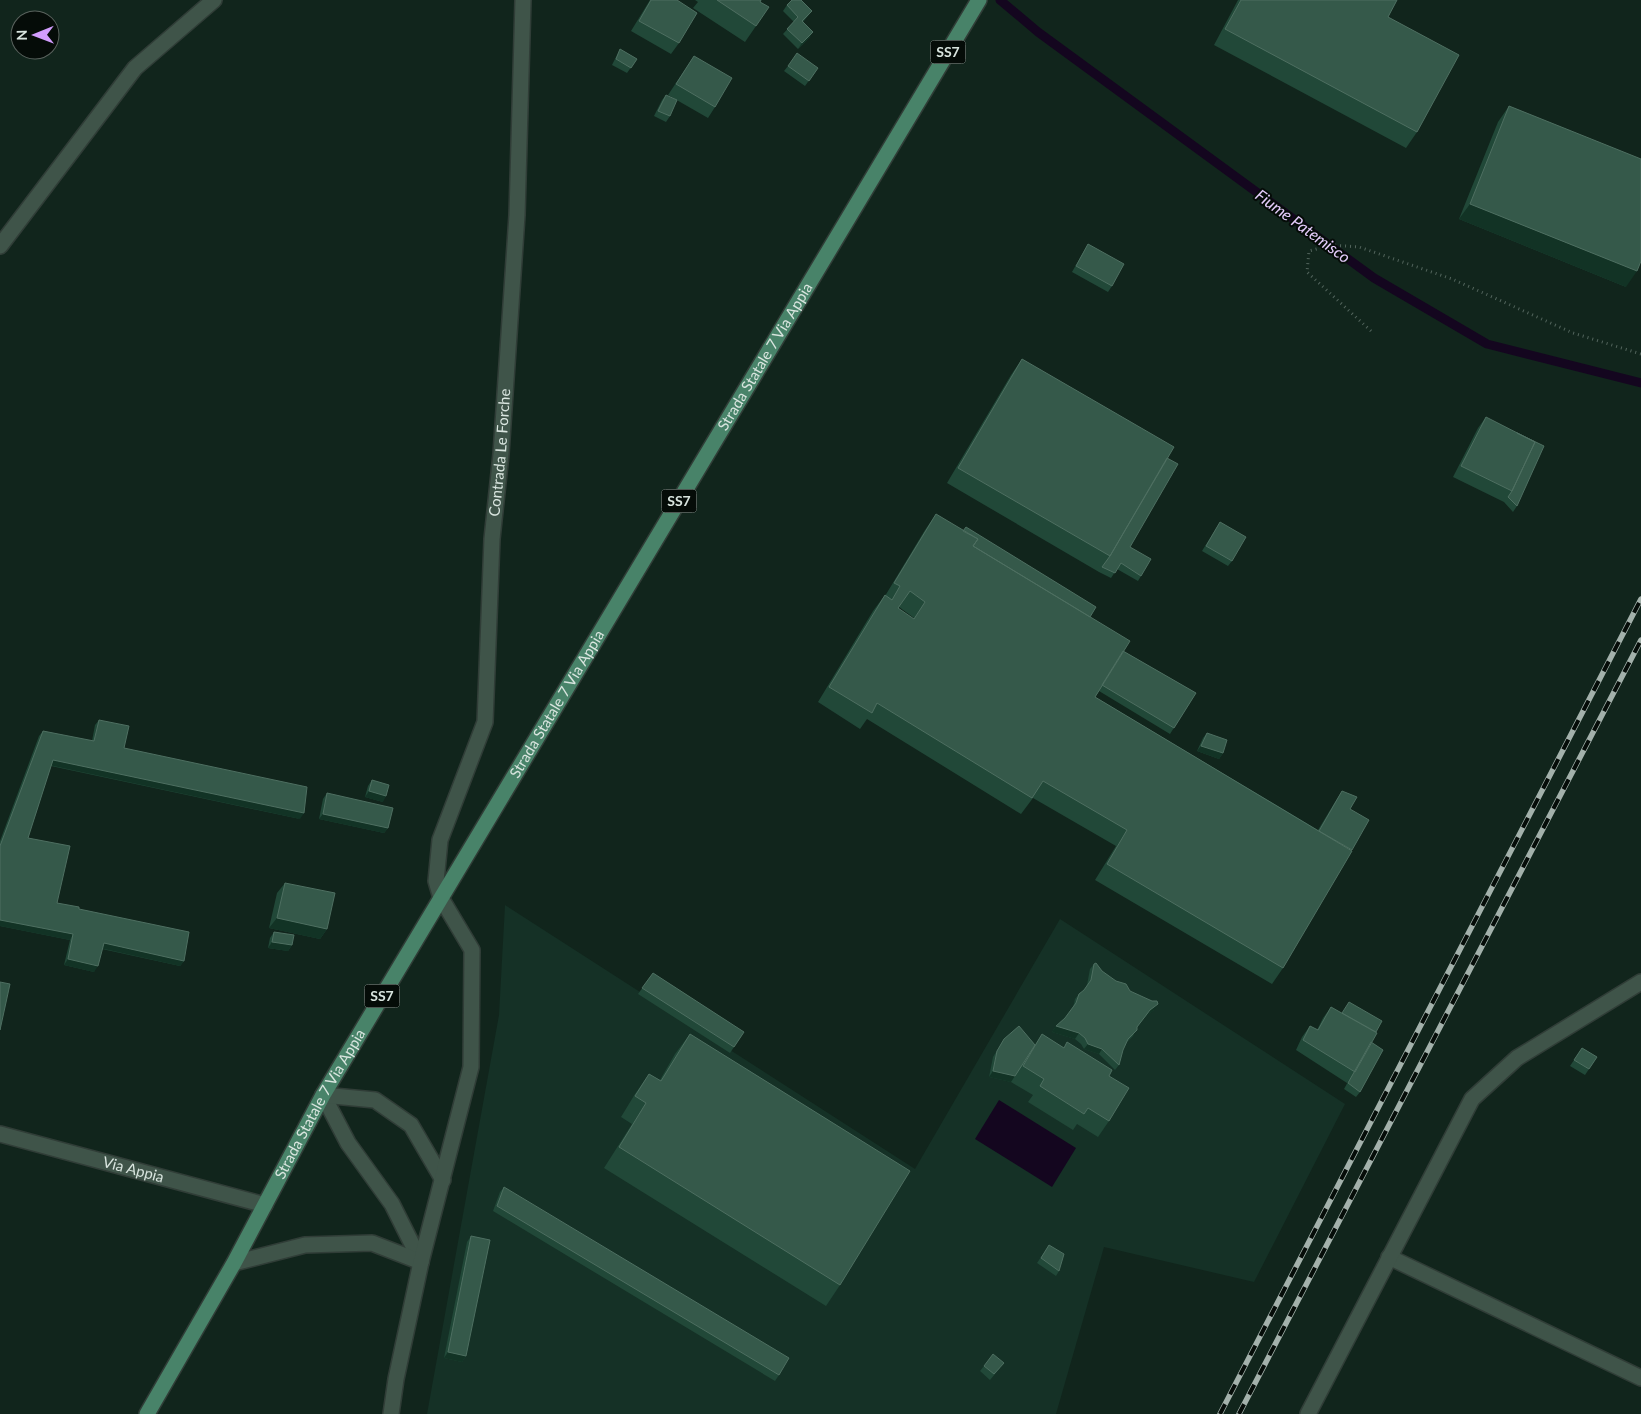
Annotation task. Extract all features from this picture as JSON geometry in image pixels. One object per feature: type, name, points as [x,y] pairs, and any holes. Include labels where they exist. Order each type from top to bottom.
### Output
[{"type":"main road","name":"Strada Statale 7 Via Appia","points":[[147,1414],[234,1264],[323,1095],[979,0]]},
{"type":"street","points":[[0,246],[135,68],[214,0]]},
{"type":"street","name":"Contrada Le Forche","points":[[441,898],[436,881],[440,840],[485,722],[492,539],[501,454],[517,215],[523,0]]},
{"type":"street","points":[[391,1414],[396,1379],[421,1262],[471,1067],[472,950],[441,898]]},
{"type":"street","points":[[1308,1414],[1472,1099],[1517,1058],[1641,982]]},
{"type":"street","points":[[323,1095],[375,1100],[411,1125],[443,1180]]},
{"type":"street","points":[[323,1095],[348,1142],[392,1204],[421,1262]]},
{"type":"street","name":"Via Appia","points":[[0,1134],[265,1205]]},
{"type":"street","points":[[234,1264],[305,1245],[372,1243],[421,1262]]},
{"type":"street","points":[[1389,1258],[1641,1378]]},
{"type":"path","points":[[1371,331],[1307,272],[1309,251],[1331,246],[1359,247],[1452,279],[1573,332],[1641,354]]},
{"type":"shaded area","points":[[505,905],[915,1169],[1060,919],[1345,1104],[1254,1282],[1104,1247],[1056,1414],[427,1414],[499,1015]]},
{"type":"shaded area","points":[[999,1100],[1076,1148],[1052,1187],[975,1139]]},
{"type":"building","points":[[651,0],[677,0],[697,13],[679,43],[639,21]]},
{"type":"building","points":[[717,0],[761,0],[760,2],[769,7],[756,26]]},
{"type":"building","points":[[792,0],[801,0],[812,11],[802,21],[813,32],[802,43],[787,29],[798,17],[787,5]]},
{"type":"building","points":[[1241,0],[1397,0],[1388,17],[1459,55],[1417,132],[1225,29]]},
{"type":"building","points":[[620,49],[637,59],[631,68],[616,59]]},
{"type":"building","points":[[797,53],[818,68],[809,81],[788,66]]},
{"type":"building","points":[[694,56],[732,78],[715,107],[676,84]]},
{"type":"building","points":[[666,95],[677,100],[670,116],[658,111]]},
{"type":"building","points":[[1509,106],[1641,159],[1641,261],[1637,271],[1470,204]]},
{"type":"building","points":[[1088,244],[1124,264],[1112,286],[1076,266]]},
{"type":"building","points":[[1022,359],[1174,447],[1110,556],[958,468]]},
{"type":"building","points":[[1486,417],[1535,442],[1512,491],[1461,466]]},
{"type":"building","points":[[1517,433],[1544,446],[1517,506],[1508,497],[1535,442]]},
{"type":"building","points":[[1167,458],[1178,464],[1130,547],[1151,559],[1141,576],[1121,563],[1115,573],[1102,567],[1110,556]]},
{"type":"building","points":[[936,514],[978,539],[973,546],[1130,641],[1095,697],[1352,851],[1283,968],[1107,864],[1127,830],[1043,781],[1032,798],[877,703],[872,713],[829,687],[885,595],[892,600],[900,586],[894,583]],"holes":[[[910,591],[925,602],[914,619],[898,608]]]},
{"type":"building","points":[[1220,522],[1246,537],[1232,561],[1206,546]]},
{"type":"building","points":[[966,527],[1096,607],[1090,617],[973,546],[978,539],[963,531]]},
{"type":"building","points":[[1123,651],[1196,693],[1174,728],[1102,685]]},
{"type":"building","points":[[99,720],[129,726],[124,748],[307,787],[304,813],[53,760],[28,838],[70,846],[57,903],[189,932],[184,961],[104,943],[98,966],[68,959],[73,934],[0,920],[0,846],[43,731],[94,741]]},
{"type":"building","points":[[1207,733],[1227,740],[1223,753],[1201,746]]},
{"type":"building","points":[[372,780],[389,785],[386,796],[369,791]]},
{"type":"building","points":[[1342,791],[1357,797],[1350,809],[1369,820],[1352,850],[1319,831]]},
{"type":"building","points":[[327,793],[393,808],[388,828],[323,814]]},
{"type":"building","points":[[285,883],[335,893],[327,929],[277,918]]},
{"type":"building","points":[[274,932],[294,935],[292,945],[272,942]]},
{"type":"building","points":[[1096,963],[1102,971],[1116,981],[1126,984],[1130,991],[1152,1001],[1157,1001],[1158,1004],[1150,1010],[1137,1027],[1137,1030],[1128,1039],[1119,1065],[1102,1049],[1088,1044],[1079,1033],[1056,1026],[1065,1018],[1076,1003],[1079,994],[1091,980],[1094,964]]},
{"type":"building","points":[[653,973],[744,1032],[734,1047],[642,988]]},
{"type":"building","points":[[0,982],[10,984],[0,1030]]},
{"type":"building","points":[[1349,1002],[1382,1021],[1376,1032],[1342,1013]]},
{"type":"building","points":[[1331,1007],[1377,1033],[1355,1072],[1303,1040],[1310,1026],[1318,1030]]},
{"type":"building","points":[[1019,1026],[1035,1045],[1015,1076],[993,1071],[997,1051],[1004,1039]]},
{"type":"building","points":[[690,1034],[910,1171],[840,1285],[619,1147],[646,1103],[635,1096],[649,1074],[661,1081]]},
{"type":"building","points":[[1042,1034],[1064,1048],[1067,1042],[1112,1070],[1109,1076],[1129,1088],[1109,1121],[1088,1108],[1084,1114],[1040,1086],[1044,1079],[1023,1066]]},
{"type":"building","points":[[1371,1042],[1383,1050],[1360,1092],[1348,1083]]},
{"type":"building","points":[[1582,1048],[1597,1057],[1589,1069],[1574,1060]]},
{"type":"building","points":[[504,1187],[789,1358],[779,1375],[497,1206]]},
{"type":"building","points":[[471,1236],[490,1240],[466,1356],[448,1352]]},
{"type":"building","points":[[1049,1245],[1064,1254],[1059,1271],[1041,1258]]},
{"type":"building","points":[[993,1354],[1004,1363],[994,1374],[984,1366]]},
{"type":"waterway","name":"Fiume Patemisco","points":[[1000,0],[1038,32],[1374,278],[1487,344],[1641,383]]},
{"type":"railway","points":[[1220,1414],[1641,599]]},
{"type":"railway","points":[[1239,1414],[1641,640]]}]
